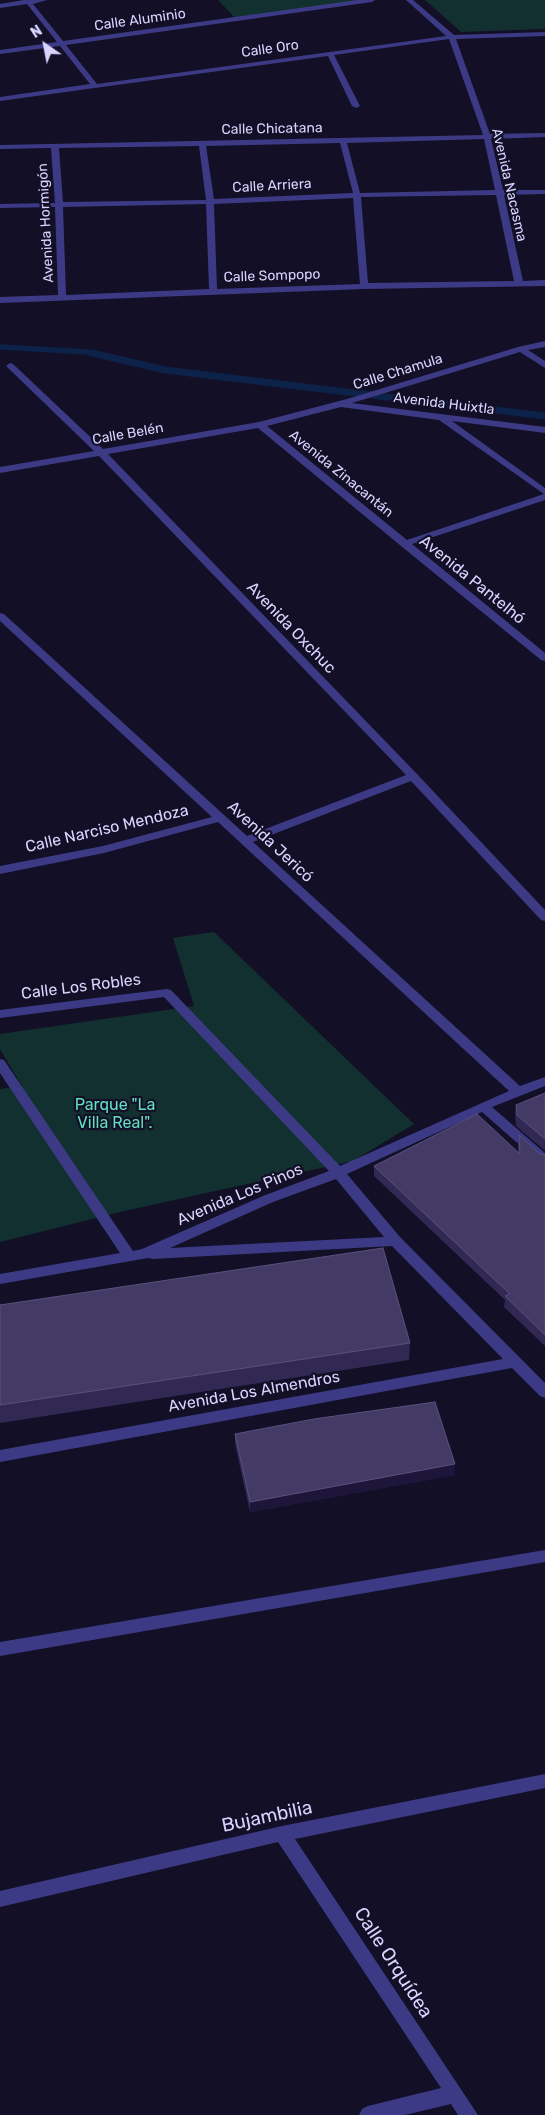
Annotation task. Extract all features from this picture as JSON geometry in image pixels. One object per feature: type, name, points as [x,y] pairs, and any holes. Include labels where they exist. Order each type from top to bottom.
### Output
[{"type":"street","points":[[0,6],[44,0]]},
{"type":"street","name":"Calle Aluminio","points":[[0,52],[372,0]]},
{"type":"street","points":[[409,0],[452,37]]},
{"type":"street","points":[[28,1],[95,86]]},
{"type":"street","name":"Calle Oro","points":[[0,98],[452,37],[545,34]]},
{"type":"street","name":"Avenida Nacasma","points":[[452,37],[488,136],[518,283]]},
{"type":"street","points":[[330,54],[356,106]]},
{"type":"street","name":"Calle Chicatana","points":[[0,147],[343,141],[545,135]]},
{"type":"street","points":[[343,141],[358,195],[364,286]]},
{"type":"street","points":[[202,142],[210,202],[213,292]]},
{"type":"street","name":"Avenida Hormigón","points":[[55,146],[62,298]]},
{"type":"street","name":"Calle Arriera","points":[[0,206],[210,202],[358,195],[545,192]]},
{"type":"street","name":"Calle Sompopo","points":[[0,300],[364,286],[545,283]]},
{"type":"street","name":"Calle Chamula","points":[[260,425],[350,401],[521,349],[545,344]]},
{"type":"street","points":[[521,349],[545,364]]},
{"type":"street","name":"Avenida Oxchuc","points":[[10,366],[102,453],[413,776],[545,917]]},
{"type":"street","name":"Avenida Huixtla","points":[[339,404],[545,430]]},
{"type":"street","points":[[441,418],[545,492]]},
{"type":"street","name":"Calle Belén","points":[[0,470],[260,425]]},
{"type":"street","name":"Avenida Zinacantán","points":[[260,425],[404,544]]},
{"type":"street","points":[[404,544],[545,497]]},
{"type":"street","name":"Avenida Pantelhó","points":[[404,544],[545,657]]},
{"type":"street","name":"Avenida Jericó","points":[[0,616],[518,1092]]},
{"type":"street","points":[[245,841],[413,776]]},
{"type":"street","name":"Calle Narciso Mendoza","points":[[0,870],[104,849],[220,818]]},
{"type":"street","name":"Calle Los Robles","points":[[0,1014],[167,993],[339,1173]]},
{"type":"street","points":[[0,1063],[130,1257]]},
{"type":"street","name":"Avenida Los Pinos","points":[[0,1279],[144,1254],[268,1199],[339,1173],[483,1106],[545,1081]]},
{"type":"street","points":[[483,1106],[545,1160]]},
{"type":"street","points":[[339,1173],[395,1241],[545,1392]]},
{"type":"street","points":[[144,1254],[395,1241]]},
{"type":"street","name":"Avenida Los Almendros","points":[[0,1456],[515,1362]]},
{"type":"street","points":[[0,1649],[545,1556]]},
{"type":"street","name":"Bujambilia","points":[[0,1899],[282,1834],[545,1781]]},
{"type":"street","name":"Calle Orquídea","points":[[282,1834],[469,2115]]},
{"type":"street","points":[[368,2115],[454,2094]]},
{"type":"green space","points":[[218,0],[364,0],[235,18]]},
{"type":"green space","points":[[425,0],[545,0],[545,29],[461,32]]},
{"type":"green space","name":"Parque \"La Villa Real\".","points":[[214,932],[414,1124],[353,1161],[124,1211],[0,1242],[0,1089],[22,1086],[0,1049],[0,1034],[194,1006],[173,938]]},
{"type":"building","points":[[545,1093],[545,1139],[517,1115],[516,1105]]},
{"type":"building","points":[[477,1114],[520,1154],[519,1135],[540,1154],[545,1155],[545,1335],[505,1296],[510,1294],[374,1166]]},
{"type":"building","points":[[383,1248],[410,1343],[0,1405],[0,1305]]},
{"type":"building","points":[[435,1402],[455,1464],[250,1502],[235,1434],[314,1419]]},
{"type":"waterway","points":[[0,347],[98,354]]},
{"type":"waterway","points":[[92,353],[165,370],[545,416]]}]
